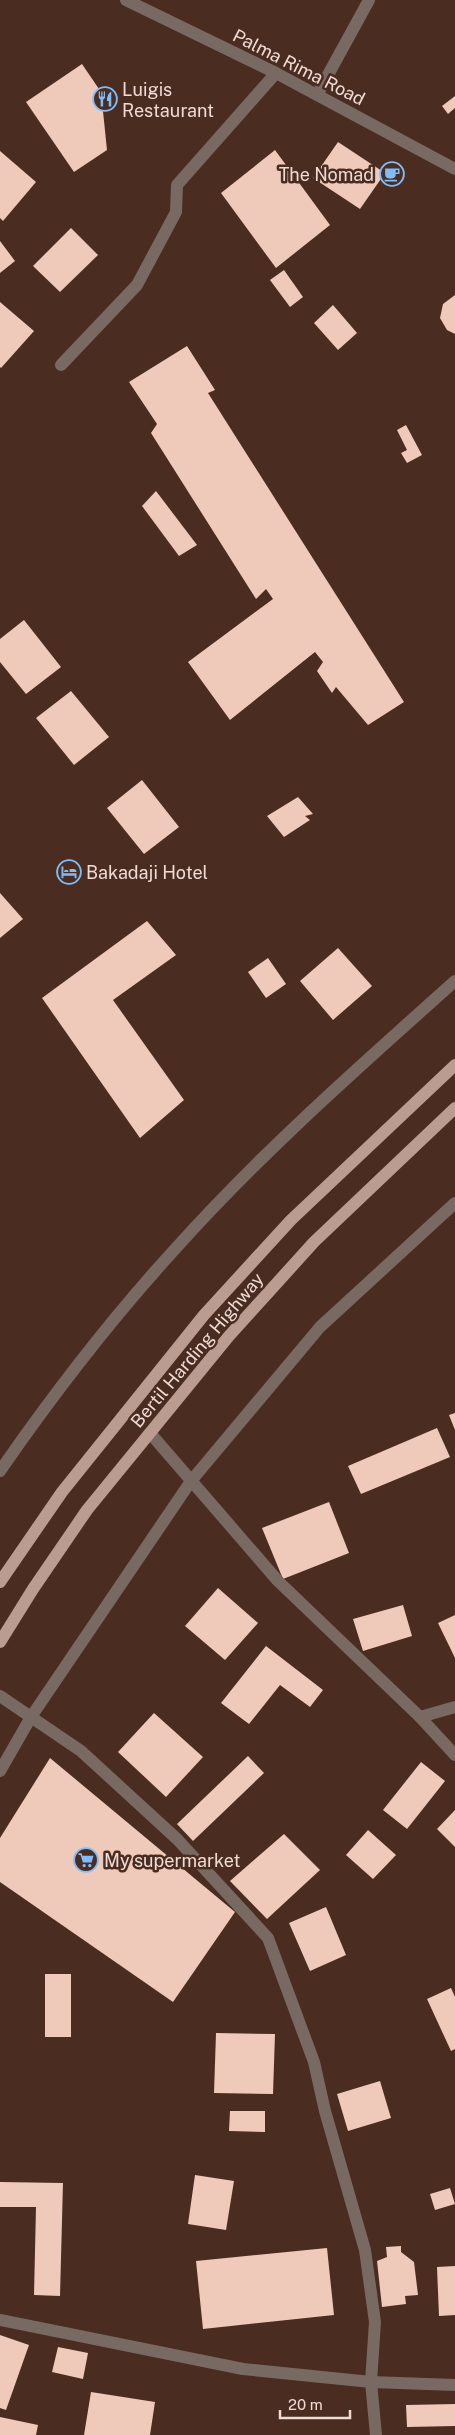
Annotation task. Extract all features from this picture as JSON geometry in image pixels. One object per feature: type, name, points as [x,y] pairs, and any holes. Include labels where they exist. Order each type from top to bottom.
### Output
[{"type":"main road","name":"Bertil Harding Highway","points":[[0,1582],[62,1492],[204,1315],[291,1220],[455,1065]]},
{"type":"main road","name":"Bertil Harding Highway","points":[[0,1642],[32,1589],[87,1510],[229,1336],[314,1242],[455,1108]]},
{"type":"street","name":"Palma Rima Road","points":[[126,0],[276,73],[455,168]]},
{"type":"street","points":[[317,95],[369,0]]},
{"type":"street","points":[[61,365],[137,286],[176,212],[177,185],[276,73]]},
{"type":"street","points":[[0,1471],[60,1386],[175,1248],[243,1177],[333,1089],[455,981]]},
{"type":"street","points":[[0,1771],[31,1717],[191,1481],[320,1327],[455,1203]]},
{"type":"street","points":[[150,1433],[278,1581],[420,1717],[455,1755]]},
{"type":"street","points":[[0,1696],[81,1750],[176,1839],[268,1938],[314,2062],[325,2111],[365,2250],[375,2322],[371,2382],[376,2435]]},
{"type":"street","points":[[420,1717],[455,1707]]},
{"type":"street","points":[[0,2320],[243,2369],[371,2382],[455,2385]]},
{"type":"building","points":[[82,64],[101,92],[107,150],[74,172],[26,102]]},
{"type":"building","points":[[455,96],[455,108],[448,114],[442,106]]},
{"type":"building","points":[[338,142],[385,173],[360,209],[313,178]]},
{"type":"building","points":[[275,150],[330,225],[276,268],[221,193]]},
{"type":"building","points":[[0,151],[36,182],[3,221],[0,218]]},
{"type":"building","points":[[71,228],[98,255],[60,292],[33,266]]},
{"type":"building","points":[[0,241],[15,261],[0,273]]},
{"type":"building","points":[[284,270],[303,297],[290,307],[270,280]]},
{"type":"building","points":[[455,295],[455,334],[447,330],[440,318],[443,304]]},
{"type":"building","points":[[0,302],[34,331],[1,368],[0,367]]},
{"type":"building","points":[[333,305],[357,333],[338,350],[314,323]]},
{"type":"building","points":[[187,346],[215,390],[208,393],[404,702],[368,725],[336,687],[332,693],[317,671],[323,662],[315,652],[230,720],[188,662],[273,599],[266,589],[256,599],[151,433],[157,424],[129,382]]},
{"type":"building","points":[[406,425],[422,455],[407,463],[401,453],[407,450],[397,430]]},
{"type":"building","points":[[156,491],[197,545],[179,556],[142,506]]},
{"type":"building","points":[[24,620],[61,667],[26,694],[0,662],[0,639]]},
{"type":"building","points":[[71,691],[109,737],[74,765],[36,718]]},
{"type":"building","points":[[142,780],[179,827],[144,854],[107,808]]},
{"type":"building","points":[[298,797],[313,814],[305,816],[310,820],[284,837],[267,816]]},
{"type":"building","points":[[0,893],[23,919],[0,938]]},
{"type":"building","points":[[147,921],[176,955],[113,1000],[184,1100],[140,1138],[42,998]]},
{"type":"building","points":[[338,948],[372,986],[333,1020],[300,981]]},
{"type":"building","points":[[268,958],[286,984],[266,998],[248,972]]},
{"type":"building","points":[[455,1413],[455,1430],[449,1415]]},
{"type":"building","points":[[437,1428],[450,1457],[361,1494],[348,1466]]},
{"type":"building","points":[[329,1502],[349,1553],[283,1579],[262,1528]]},
{"type":"building","points":[[218,1588],[258,1623],[225,1660],[185,1626]]},
{"type":"building","points":[[403,1605],[412,1636],[363,1651],[353,1619]]},
{"type":"building","points":[[455,1615],[455,1658],[438,1623]]},
{"type":"building","points":[[266,1646],[323,1690],[310,1707],[280,1685],[249,1724],[221,1703]]},
{"type":"building","points":[[154,1713],[203,1757],[166,1797],[118,1752]]},
{"type":"building","points":[[248,1756],[264,1773],[193,1841],[177,1824]]},
{"type":"building","name":"My supermarket","points":[[50,1758],[235,1912],[173,2002],[0,1882],[0,1838]]},
{"type":"building","points":[[421,1762],[445,1781],[407,1829],[383,1810]]},
{"type":"building","points":[[455,1810],[455,1847],[437,1829]]},
{"type":"building","points":[[368,1830],[396,1855],[373,1879],[346,1855]]},
{"type":"building","points":[[284,1834],[320,1870],[267,1919],[230,1881]]},
{"type":"building","points":[[326,1907],[346,1955],[310,1971],[289,1923]]},
{"type":"building","points":[[45,1974],[71,1974],[71,2037],[45,2037]]},
{"type":"building","points":[[451,1988],[455,1997],[455,2049],[451,2051],[427,1999]]},
{"type":"building","points":[[216,2033],[275,2034],[273,2094],[214,2093]]},
{"type":"building","points":[[380,2081],[391,2118],[348,2131],[337,2094]]},
{"type":"building","points":[[230,2111],[265,2111],[265,2132],[229,2131]]},
{"type":"building","points":[[195,2175],[234,2181],[226,2230],[188,2224]]},
{"type":"building","points":[[0,2182],[63,2183],[60,2296],[34,2295],[36,2207],[0,2207]]},
{"type":"building","points":[[450,2188],[455,2204],[435,2210],[430,2194]]},
{"type":"building","points":[[401,2246],[401,2252],[414,2262],[418,2295],[405,2296],[406,2304],[382,2307],[377,2261],[387,2257],[386,2247]]},
{"type":"building","points":[[327,2248],[334,2315],[203,2329],[196,2261]]},
{"type":"building","points":[[455,2266],[455,2315],[439,2316],[437,2267]]},
{"type":"building","points":[[0,2335],[29,2345],[6,2410],[0,2408]]},
{"type":"building","points":[[58,2347],[88,2353],[83,2379],[52,2372]]},
{"type":"building","points":[[91,2392],[155,2402],[150,2435],[84,2435]]},
{"type":"building","points":[[455,2404],[455,2426],[407,2427],[406,2405]]},
{"type":"building","points":[[0,2417],[38,2425],[36,2435],[0,2435]]},
{"type":"place","name":"Luigis Restaurant","points":[[105,99]]},
{"type":"place","name":"The Nomad","points":[[392,174]]},
{"type":"place","name":"Bakadaji Hotel","points":[[69,872]]},
{"type":"place","name":"My supermarket","points":[[86,1860]]}]
